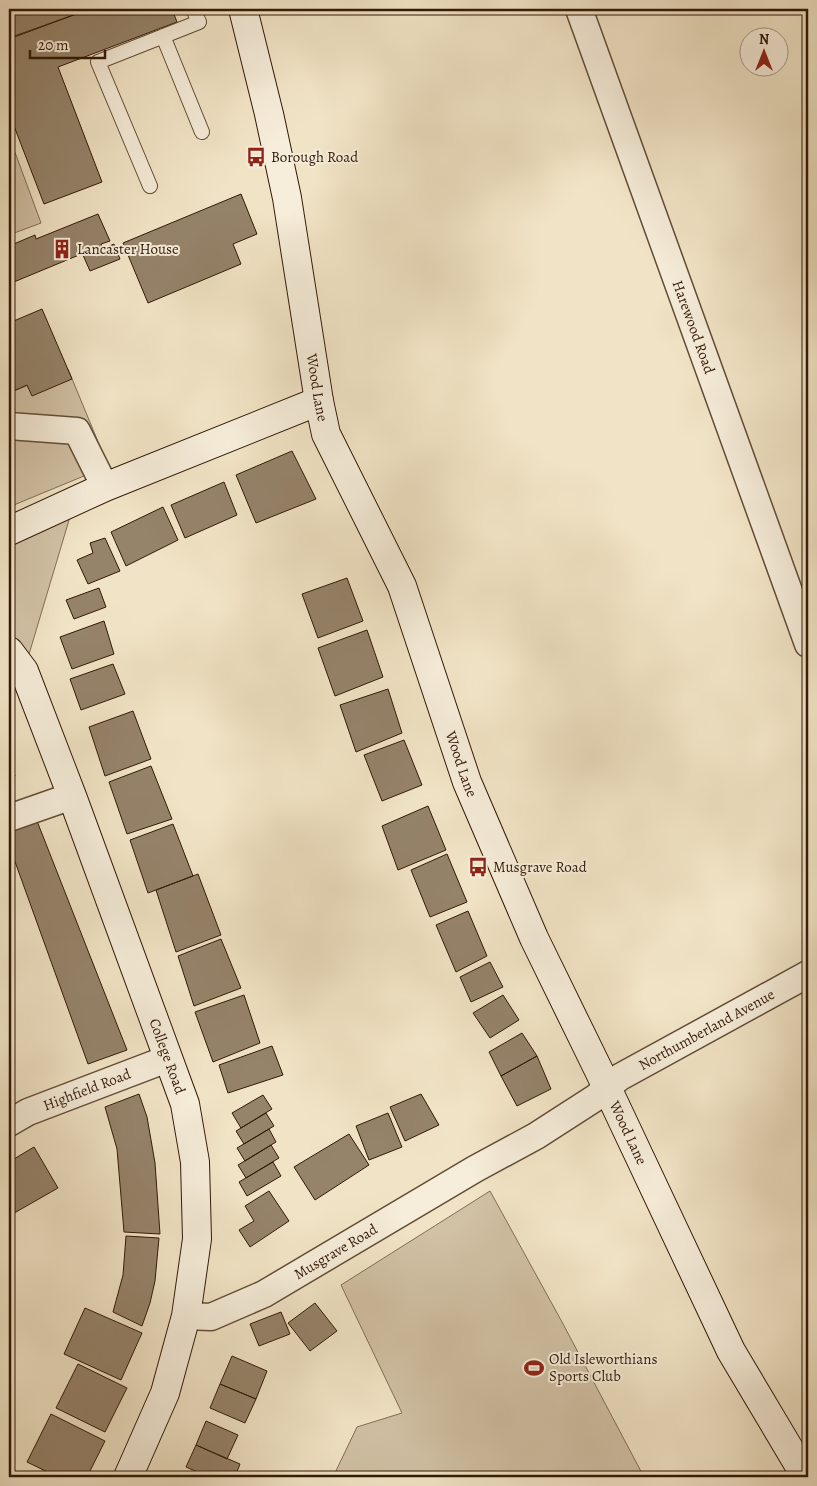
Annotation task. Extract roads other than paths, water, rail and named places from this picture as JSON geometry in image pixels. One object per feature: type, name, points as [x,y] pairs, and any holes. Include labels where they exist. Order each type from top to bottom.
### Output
[{"type":"street","name":"Wood Lane","points":[[243,9],[269,114],[287,198],[319,401],[326,434],[402,586],[467,782],[534,938],[731,1351],[806,1477]]},
{"type":"street","name":"Harewood Road","points":[[579,9],[808,644]]},
{"type":"street","points":[[9,531],[105,487],[319,401]]},
{"type":"street","points":[[9,426],[84,427],[105,487]]},
{"type":"street","name":"College Road","points":[[9,651],[24,671],[72,796],[184,1104],[195,1162],[197,1238],[186,1316],[165,1393],[128,1477]]},
{"type":"street","points":[[9,818],[72,796]]},
{"type":"street","name":"Northumberland Avenue","points":[[607,1088],[620,1077],[808,974]]},
{"type":"street","name":"Highfield Road","points":[[9,1123],[28,1112],[167,1059]]},
{"type":"street","name":"Musgrave Road","points":[[186,1316],[211,1317],[264,1294],[475,1169],[536,1136],[595,1098],[607,1088]]},
{"type":"lane","points":[[150,186],[98,62],[199,22],[193,9]]},
{"type":"lane","points":[[163,36],[202,132]]},
{"type":"place","name":"Borough Road","points":[[256,157]]},
{"type":"place","name":"Lancaster House","points":[[62,249]]},
{"type":"place","name":"Musgrave Road","points":[[478,867]]},
{"type":"place","name":"Old Isleworthians Sports Club","points":[[534,1368]]}]
